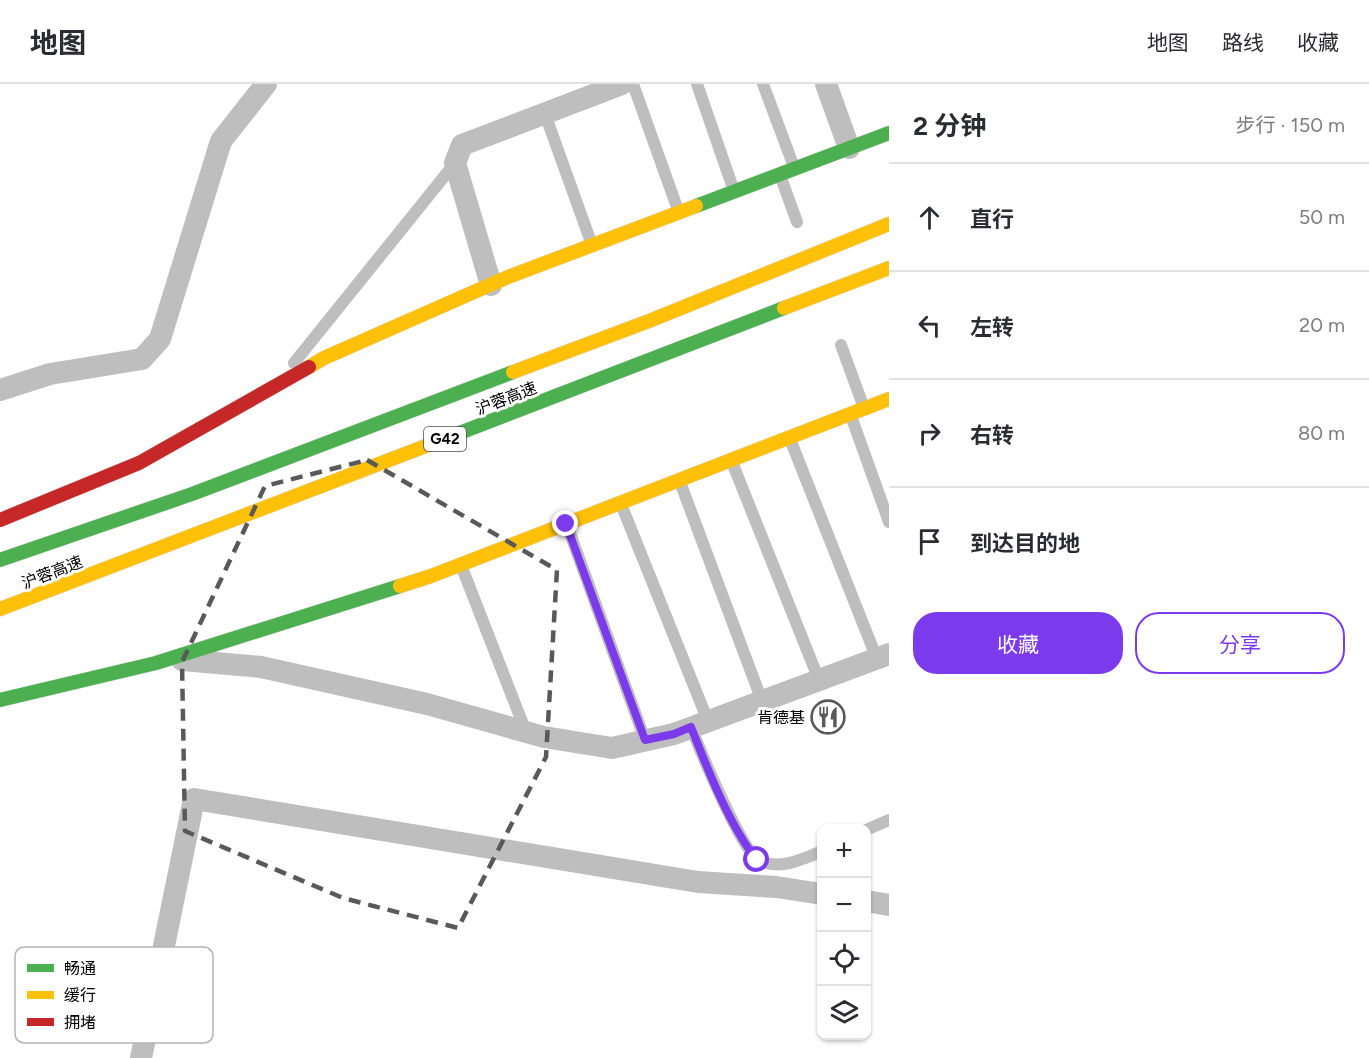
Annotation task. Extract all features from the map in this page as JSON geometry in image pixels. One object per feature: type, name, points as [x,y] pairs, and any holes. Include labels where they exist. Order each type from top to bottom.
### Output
[{"type":"highway","points":[[0,520],[139,463],[324,358],[491,285],[889,133]]},
{"type":"highway","name":"沪蓉高速","points":[[0,560],[214,486],[649,321],[889,224]]},
{"type":"highway","name":"沪蓉高速","points":[[0,609],[889,268]]},
{"type":"highway","points":[[0,700],[169,659],[431,576],[889,399]]},
{"type":"street","points":[[0,390],[50,374],[142,359],[160,339],[221,141],[266,84]]},
{"type":"street","points":[[491,285],[455,163],[462,145],[622,84]]},
{"type":"street","points":[[826,84],[849,148]]},
{"type":"street","points":[[169,659],[261,667],[427,704],[526,732],[612,748],[674,734],[883,656]]},
{"type":"street","points":[[164,947],[194,800],[698,882],[776,887],[817,893]]},
{"type":"street","points":[[871,902],[889,904]]},
{"type":"street","points":[[141,1058],[144,1043]]},
{"type":"lane","points":[[633,84],[679,213]]},
{"type":"lane","points":[[697,84],[734,192]]},
{"type":"lane","points":[[763,84],[794,169]]},
{"type":"lane","points":[[545,114],[592,246]]},
{"type":"lane","points":[[274,387],[455,163]]},
{"type":"lane","points":[[780,174],[797,222]]},
{"type":"lane","points":[[841,345],[864,410]]},
{"type":"lane","points":[[850,415],[889,522]]},
{"type":"lane","points":[[790,438],[883,656]]},
{"type":"lane","points":[[731,460],[819,680]]},
{"type":"lane","points":[[680,480],[762,701]]},
{"type":"lane","points":[[621,503],[700,724],[705,761],[745,845],[757,860],[771,864],[801,861],[817,853]]},
{"type":"lane","points":[[566,524],[645,740]]},
{"type":"lane","points":[[461,565],[526,732]]},
{"type":"lane","points":[[871,828],[889,820]]},
{"type":"highlighted area","points":[[367,460],[557,570],[546,757],[458,928],[343,898],[185,831],[182,662],[265,486]]},
{"type":"traffic: fast","points":[[696,206],[889,133]]},
{"type":"traffic: fast","points":[[431,444],[784,308]]},
{"type":"traffic: fast","points":[[0,560],[192,494],[513,372]]},
{"type":"traffic: fast","points":[[0,700],[156,663],[400,586]]},
{"type":"traffic: slow","points":[[309,367],[324,358],[508,277],[696,206]]},
{"type":"traffic: slow","points":[[513,372],[649,321],[889,224]]},
{"type":"traffic: slow","points":[[784,308],[889,268]]},
{"type":"traffic: slow","points":[[400,586],[889,399]]},
{"type":"traffic: slow","points":[[0,609],[431,444]]},
{"type":"traffic: jam","points":[[0,520],[139,463],[309,367]]},
{"type":"place","name":"肯德基","points":[[828,717]]},
{"type":"route","points":[[566,524],[645,740],[674,734],[691,727],[745,845],[757,860]]}]
